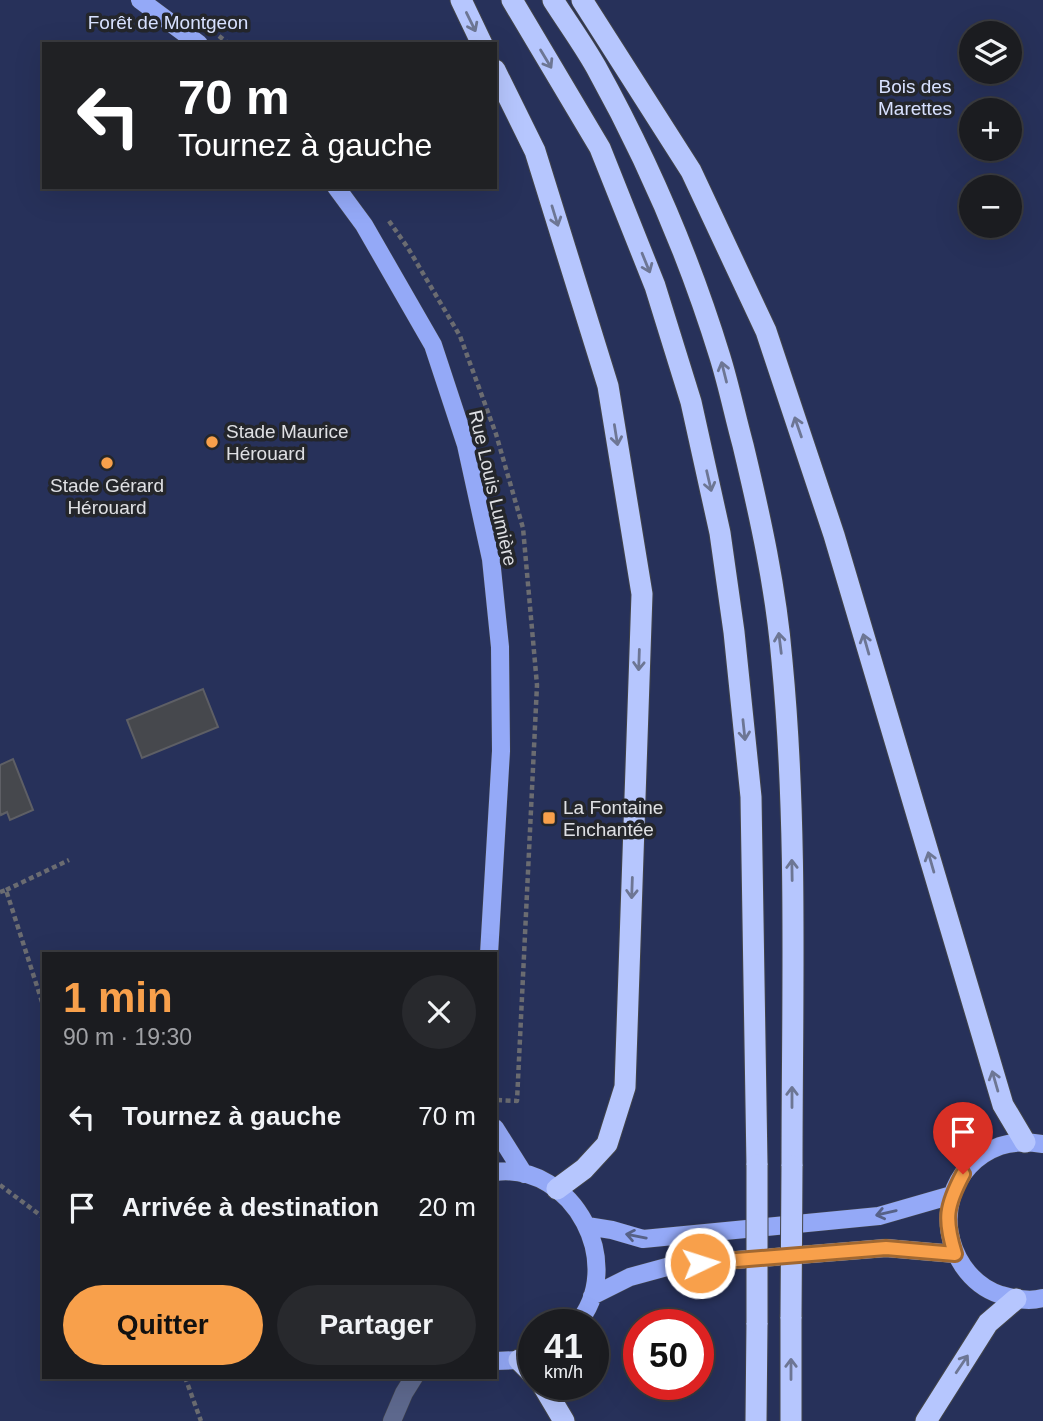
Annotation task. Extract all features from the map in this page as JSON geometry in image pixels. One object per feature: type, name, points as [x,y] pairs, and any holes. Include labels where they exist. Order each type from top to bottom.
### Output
[{"type":"highway","points":[[461,0],[481,42]]},
{"type":"highway","points":[[512,0],[600,148],[650,273],[691,402],[720,533],[734,632],[751,797],[757,1165],[757,1421]]},
{"type":"highway","points":[[553,0],[595,64],[650,173],[681,245],[721,358],[755,493],[774,596],[782,660],[789,767],[792,902],[791,1421]]},
{"type":"highway","points":[[582,0],[691,171],[766,331],[834,535],[1003,1105],[1034,1143]]},
{"type":"highway","points":[[497,74],[535,151],[608,386],[642,594],[625,1087],[607,1144],[584,1169],[557,1189]]},
{"type":"highway","points":[[926,1421],[988,1323],[1016,1299]]},
{"type":"highway","points":[[552,1400],[564,1421]]},
{"type":"main road","points":[[140,0],[196,42]]},
{"type":"main road","name":"Rue Louis Lumière","points":[[337,189],[364,225],[433,345],[466,445],[491,559],[500,647],[501,751],[489,952]]},
{"type":"main road","points":[[497,1131],[524,1174]]},
{"type":"main road","points":[[1034,1143],[1001,1146],[980,1157],[963,1174],[952,1195],[948,1214],[949,1234],[955,1254],[970,1276],[991,1291],[1016,1299],[1043,1298]]},
{"type":"main road","points":[[497,1172],[524,1174],[541,1180],[557,1189],[575,1205],[587,1226],[595,1249],[596,1273],[592,1296],[586,1309]]},
{"type":"main road","points":[[587,1226],[643,1238],[879,1216],[952,1195]]},
{"type":"main road","points":[[592,1296],[630,1277],[674,1265],[886,1248],[955,1254]]},
{"type":"main road","points":[[497,1361],[518,1362]]},
{"type":"street","points":[[392,1421],[413,1379]]},
{"type":"path","points":[[42,1002],[3,891],[69,860]]},
{"type":"path","points":[[0,1185],[42,1216]]},
{"type":"path","points":[[187,1379],[201,1421]]},
{"type":"green space","points":[[0,0],[1043,0],[1043,1421],[0,1421]]},
{"type":"building","points":[[203,689],[218,727],[142,758],[127,720]]},
{"type":"building","points":[[13,759],[33,810],[10,820],[7,812],[1,815],[0,812],[0,765]]},
{"type":"place","name":"Stade Maurice Hérouard","points":[[212,442]]},
{"type":"place","name":"Stade Gérard Hérouard","points":[[107,463]]},
{"type":"place","name":"La Fontaine Enchantée","points":[[549,818]]},
{"type":"route","points":[[700,1263],[886,1248],[955,1254],[949,1234],[948,1214],[952,1195],[963,1174]]},
{"type":"park label","name":"Forêt de Montgeon","points":[[168,22]]},
{"type":"park label","name":"Bois des Marettes","points":[[915,97]]}]
